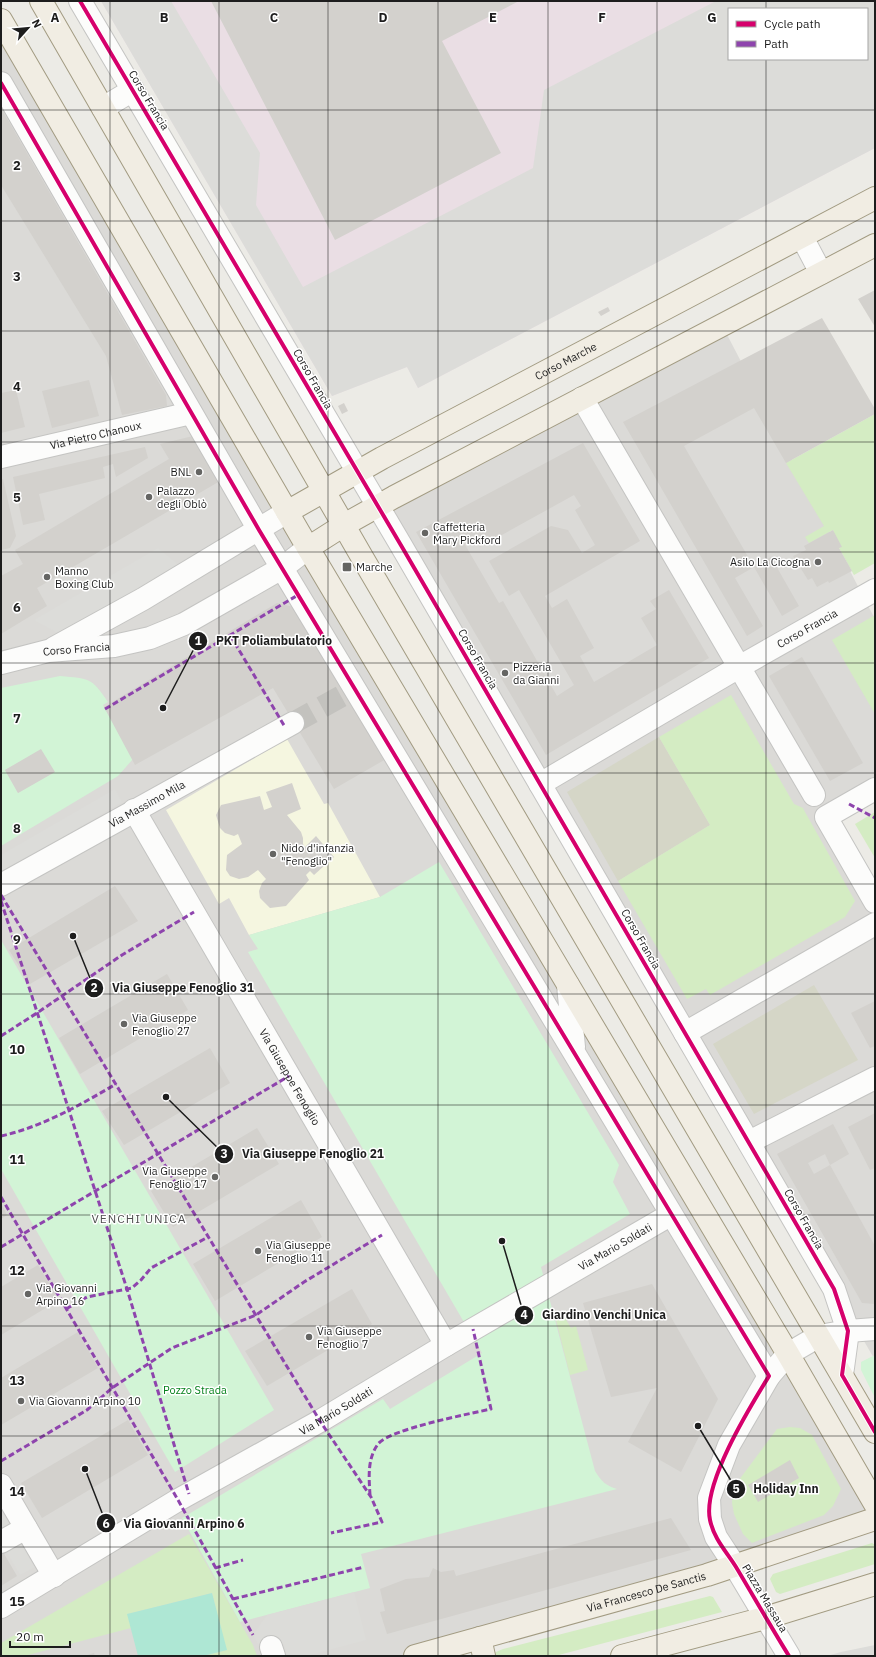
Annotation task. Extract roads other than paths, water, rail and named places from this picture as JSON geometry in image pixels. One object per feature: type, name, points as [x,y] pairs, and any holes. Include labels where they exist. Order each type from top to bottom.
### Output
[{"type":"main road","points":[[40,1],[323,490],[875,1432]]},
{"type":"main road","points":[[1,20],[308,548],[788,1354],[875,1504]]},
{"type":"main road","name":"Corso Marche","points":[[287,512],[323,490],[875,198]]},
{"type":"main road","points":[[308,548],[377,506],[875,245]]},
{"type":"main road","name":"Via Francesco De Sanctis","points":[[415,1656],[482,1647],[735,1566],[875,1519]]},
{"type":"main road","points":[[622,1656],[765,1618],[875,1584]]},
{"type":"street","name":"Corso Francia","points":[[80,1],[358,472],[834,1289],[848,1331]]},
{"type":"street","points":[[1,83],[352,690],[574,1053],[768,1376]]},
{"type":"street","name":"Corso Francia","points":[[103,108],[133,90]]},
{"type":"street","points":[[802,237],[820,273]]},
{"type":"street","points":[[582,398],[814,795]]},
{"type":"street","name":"Via Pietro Chanoux","points":[[1,457],[191,413]]},
{"type":"street","name":"Corso Marche","points":[[259,530],[287,512]]},
{"type":"street","name":"Corso Francia","points":[[48,651],[143,599],[259,530]]},
{"type":"street","points":[[282,568],[308,548]]},
{"type":"street","name":"Corso Francia","points":[[48,651],[114,646],[150,638],[184,624],[282,568]]},
{"type":"street","name":"Corso Francia","points":[[540,784],[739,667],[875,590]]},
{"type":"street","points":[[1,663],[48,651]]},
{"type":"street","name":"Via Massimo Mila","points":[[1,885],[293,723]]},
{"type":"street","points":[[875,789],[826,817],[875,902]]},
{"type":"street","name":"Via Giuseppe Fenoglio","points":[[134,810],[446,1344]]},
{"type":"street","points":[[685,1033],[875,924]]},
{"type":"street","points":[[568,985],[574,1053]]},
{"type":"street","points":[[749,1142],[875,1078]]},
{"type":"street","name":"Via Mario Soldati","points":[[1,1607],[178,1500],[320,1421],[446,1344],[670,1215]]},
{"type":"street","name":"Piazza Massaua","points":[[789,1656],[716,1537],[710,1519],[709,1498],[729,1445],[768,1376],[788,1354],[819,1336],[848,1331],[875,1329]]},
{"type":"street","points":[[842,1375],[848,1331]]},
{"type":"street","points":[[1,1485],[54,1576]]},
{"type":"street","points":[[1,1542],[26,1528]]},
{"type":"tunnel","points":[[293,723],[349,692]]},
{"type":"place","name":"BNL","points":[[199,472]]},
{"type":"place","name":"Palazzo degli Oblò","points":[[149,497]]},
{"type":"place","name":"Caffetteria Mary Pickford","points":[[425,533]]},
{"type":"place","name":"Asilo La Cicogna","points":[[818,562]]},
{"type":"place","name":"Marche","points":[[347,567]]},
{"type":"place","name":"Manno Boxing Club","points":[[47,577]]},
{"type":"place","name":"Pizzeria da Gianni","points":[[505,673]]},
{"type":"place","name":"PKT Poliambulatorio","points":[[163,708]]},
{"type":"place","name":"Nido d'infanzia \"Fenoglio\"","points":[[273,854]]},
{"type":"place","name":"Via Giuseppe Fenoglio 31","points":[[73,936]]},
{"type":"place","name":"Via Giuseppe Fenoglio 27","points":[[124,1024]]},
{"type":"place","name":"Via Giuseppe Fenoglio 21","points":[[166,1097]]},
{"type":"place","name":"Via Giuseppe Fenoglio 17","points":[[215,1177]]},
{"type":"place","name":"Giardino Venchi Unica","points":[[502,1241]]},
{"type":"place","name":"Via Giuseppe Fenoglio 11","points":[[258,1251]]},
{"type":"place","name":"Via Giovanni Arpino 16","points":[[28,1294]]},
{"type":"place","name":"Via Giuseppe Fenoglio 7","points":[[309,1337]]},
{"type":"place","name":"Via Giovanni Arpino 10","points":[[21,1401]]},
{"type":"place","name":"Holiday Inn","points":[[698,1426]]},
{"type":"place","name":"Via Giovanni Arpino 6","points":[[85,1469]]},
{"type":"district","name":"VENCHI UNICA","points":[[139,1218]]},
{"type":"park label","name":"Pozzo Strada","points":[[195,1390]]}]
